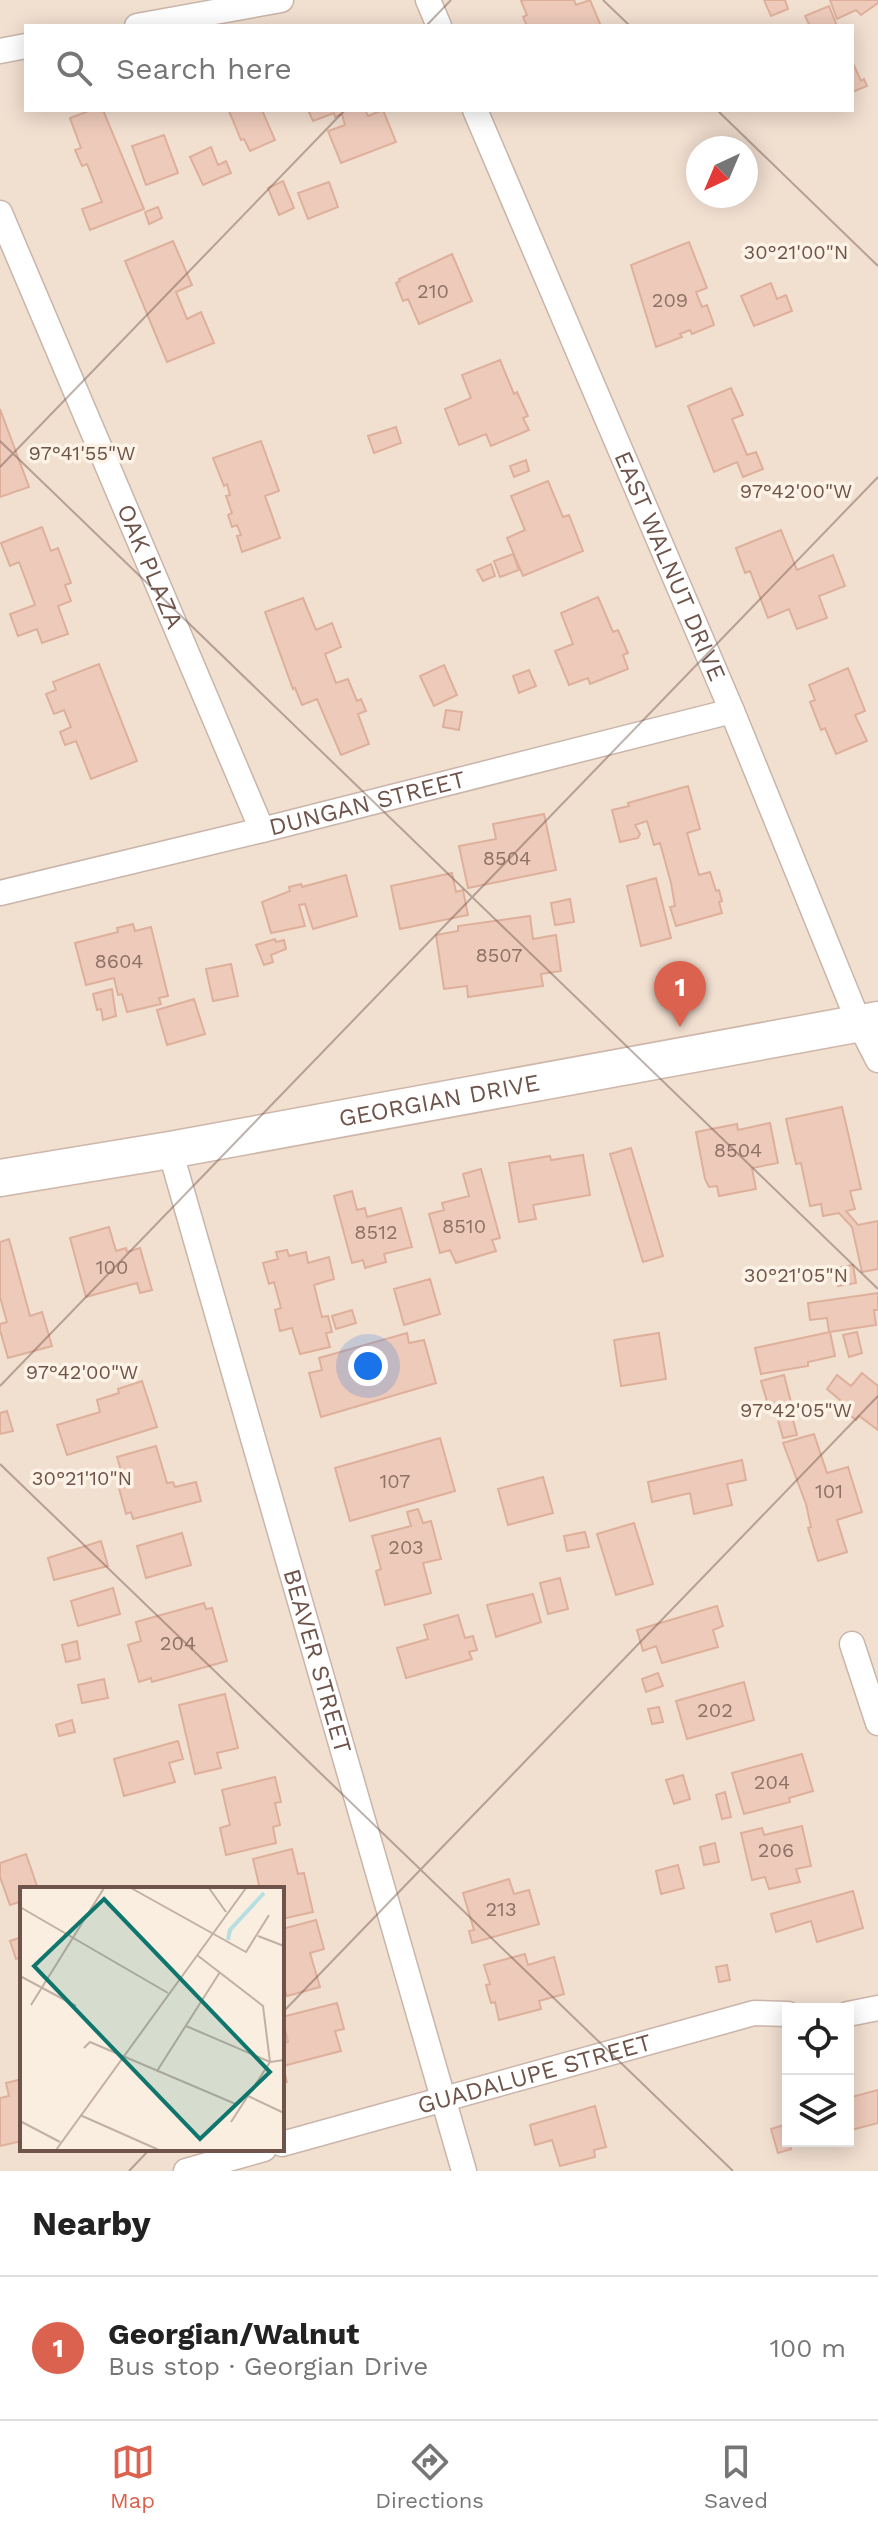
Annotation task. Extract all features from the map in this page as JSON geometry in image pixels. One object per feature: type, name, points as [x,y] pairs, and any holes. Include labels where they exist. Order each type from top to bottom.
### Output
[{"type":"street","points":[[148,24],[281,0]]},
{"type":"street","points":[[428,0],[438,24]]},
{"type":"street","points":[[0,51],[24,46]]},
{"type":"street","name":"EAST WALNUT DRIVE","points":[[476,112],[732,711],[869,1022],[878,1060]]},
{"type":"street","name":"OAK PLAZA","points":[[0,213],[262,830]]},
{"type":"street","name":"DUNGAN STREET","points":[[0,893],[732,711]]},
{"type":"street","name":"GEORGIAN DRIVE","points":[[0,1178],[170,1150],[869,1022]]},
{"type":"street","name":"BEAVER STREET","points":[[170,1150],[464,2171]]},
{"type":"street","points":[[852,1644],[878,1723]]},
{"type":"street","points":[[854,2013],[878,2008]]},
{"type":"street","name":"GUADALUPE STREET","points":[[284,2143],[754,2013],[782,2014]]},
{"type":"street","points":[[186,2171],[257,2151]]},
{"type":"shaded area","points":[[0,0],[878,0],[878,2171],[0,2171]]},
{"type":"building","points":[[574,0],[576,5],[590,0],[600,24],[526,24],[523,17],[527,15],[521,1]]},
{"type":"building","points":[[764,0],[785,0],[788,9],[771,16]]},
{"type":"building","points":[[830,0],[878,0],[878,3],[861,15],[856,10],[837,19]]},
{"type":"building","points":[[829,6],[836,24],[809,24],[805,16]]},
{"type":"building","points":[[854,65],[861,81],[864,79],[867,86],[854,91]]},
{"type":"building","points":[[86,112],[104,112],[144,209],[90,230],[82,209],[102,202],[87,164],[82,166],[75,150],[81,148],[70,118]]},
{"type":"building","points":[[229,112],[263,112],[275,140],[250,151],[244,139],[241,140]]},
{"type":"building","points":[[309,112],[366,112],[368,116],[384,112],[396,142],[341,163],[328,131],[345,125],[342,114],[335,117],[334,113],[313,121]]},
{"type":"building","points":[[164,135],[178,173],[146,185],[132,146]]},
{"type":"building","points":[[211,147],[218,165],[226,161],[231,173],[203,185],[190,157]]},
{"type":"building","points":[[283,181],[294,208],[279,215],[268,188]]},
{"type":"building","points":[[329,182],[338,207],[308,219],[298,193]]},
{"type":"building","points":[[158,207],[162,218],[149,224],[145,212]]},
{"type":"building","points":[[173,241],[192,285],[176,292],[187,319],[201,312],[214,343],[167,362],[125,261]]},
{"type":"building","points":[[689,242],[707,288],[696,292],[702,307],[707,305],[714,325],[692,334],[690,330],[680,334],[682,337],[656,347],[631,265]]},
{"type":"building","points":[[452,254],[472,301],[419,324],[408,299],[403,301],[396,283]]},
{"type":"building","points":[[771,283],[777,299],[786,295],[792,311],[754,326],[741,296]]},
{"type":"building","points":[[500,360],[514,394],[517,392],[528,416],[523,418],[529,430],[491,446],[486,434],[459,445],[445,409],[471,398],[462,375]]},
{"type":"building","points":[[731,388],[743,415],[732,419],[747,455],[756,452],[763,469],[743,477],[737,462],[714,472],[688,406]]},
{"type":"building","points":[[0,409],[29,487],[0,497]]},
{"type":"building","points":[[396,427],[401,443],[374,453],[368,436]]},
{"type":"building","points":[[261,441],[279,491],[265,496],[280,538],[242,552],[237,536],[241,535],[237,525],[232,527],[228,515],[232,513],[226,496],[230,495],[227,484],[224,486],[213,458]]},
{"type":"building","points":[[526,460],[529,471],[514,477],[510,466]]},
{"type":"building","points":[[548,481],[563,517],[569,515],[583,551],[523,576],[507,538],[525,530],[511,496]]},
{"type":"building","points":[[42,527],[51,551],[58,548],[71,583],[65,585],[71,601],[58,606],[68,634],[42,643],[37,629],[18,636],[10,614],[35,605],[19,562],[10,566],[1,543]]},
{"type":"building","points":[[781,530],[797,570],[833,555],[845,586],[819,596],[827,618],[797,629],[789,609],[768,618],[750,571],[745,573],[736,548]]},
{"type":"building","points":[[513,554],[519,570],[500,577],[494,561]]},
{"type":"building","points":[[491,564],[495,576],[483,581],[477,570]]},
{"type":"building","points":[[598,597],[613,632],[618,630],[628,653],[623,655],[628,669],[590,684],[588,678],[569,685],[555,651],[573,644],[561,613]]},
{"type":"building","points":[[303,598],[316,630],[332,623],[341,647],[325,654],[336,683],[348,679],[357,701],[361,699],[366,711],[358,714],[369,744],[341,755],[317,699],[302,705],[293,689],[265,612]]},
{"type":"building","points":[[99,664],[137,761],[91,779],[76,741],[65,745],[60,732],[71,727],[64,710],[54,714],[46,694],[56,690],[53,682]]},
{"type":"building","points":[[444,665],[457,695],[434,706],[420,676]]},
{"type":"building","points":[[848,668],[865,711],[855,715],[867,741],[836,754],[825,728],[821,730],[810,702],[815,700],[809,685]]},
{"type":"building","points":[[529,670],[536,686],[519,693],[513,676]]},
{"type":"building","points":[[446,710],[462,712],[459,730],[443,727]]},
{"type":"building","points":[[688,786],[700,829],[687,833],[699,875],[710,872],[716,891],[719,890],[722,913],[676,926],[670,907],[675,906],[671,883],[660,843],[654,845],[647,821],[635,825],[640,834],[638,838],[620,842],[612,810]]},
{"type":"building","points":[[544,814],[556,870],[468,888],[459,846],[496,839],[493,824]]},
{"type":"building","points":[[452,873],[456,892],[463,890],[468,915],[400,929],[391,886]]},
{"type":"building","points":[[346,875],[357,916],[313,929],[305,904],[299,905],[305,926],[271,933],[262,902],[290,891],[289,887],[301,884],[302,887]]},
{"type":"building","points":[[656,878],[671,938],[641,946],[627,886]]},
{"type":"building","points":[[570,899],[574,922],[555,925],[551,903]]},
{"type":"building","points":[[530,916],[533,939],[556,935],[561,971],[541,974],[543,986],[468,997],[467,986],[444,989],[436,935],[458,931],[458,926]]},
{"type":"building","points":[[133,924],[135,931],[151,927],[168,996],[159,998],[161,1004],[127,1012],[114,978],[86,985],[75,943],[118,932],[117,928]]},
{"type":"building","points":[[275,939],[276,942],[284,940],[286,949],[271,955],[273,962],[264,965],[256,945]]},
{"type":"building","points":[[231,964],[238,996],[213,1001],[206,969]]},
{"type":"building","points":[[112,989],[116,1016],[103,1020],[93,994]]},
{"type":"building","points":[[194,999],[205,1034],[167,1045],[157,1010]]},
{"type":"building","points":[[842,1107],[861,1189],[850,1191],[855,1209],[846,1211],[858,1225],[878,1221],[878,1269],[862,1272],[852,1227],[839,1213],[823,1216],[821,1204],[810,1206],[801,1163],[796,1164],[786,1119]]},
{"type":"building","points":[[770,1123],[778,1163],[752,1168],[756,1189],[719,1196],[717,1186],[709,1187],[705,1179],[696,1132],[737,1124],[738,1130]]},
{"type":"building","points":[[631,1148],[663,1256],[643,1262],[610,1154]]},
{"type":"building","points":[[583,1155],[590,1195],[533,1205],[536,1219],[519,1222],[509,1163],[550,1156],[551,1160]]},
{"type":"building","points":[[481,1169],[500,1238],[492,1240],[496,1251],[456,1263],[450,1250],[440,1253],[429,1214],[444,1210],[442,1203],[469,1196],[463,1174]]},
{"type":"building","points":[[352,1191],[357,1210],[365,1208],[367,1217],[401,1208],[412,1247],[384,1254],[386,1262],[365,1268],[363,1260],[352,1263],[334,1196]]},
{"type":"building","points":[[109,1227],[116,1251],[140,1248],[152,1290],[140,1293],[137,1283],[86,1297],[70,1238]]},
{"type":"building","points":[[9,1239],[30,1316],[42,1312],[52,1346],[8,1358],[0,1330],[0,1324],[7,1322],[0,1297],[0,1242]]},
{"type":"building","points":[[287,1250],[289,1256],[306,1252],[308,1263],[329,1257],[334,1279],[314,1285],[322,1317],[328,1316],[332,1332],[326,1333],[330,1347],[300,1354],[292,1328],[280,1331],[275,1310],[281,1308],[274,1282],[269,1284],[263,1263],[278,1259],[276,1252]]},
{"type":"building","points":[[853,1265],[856,1283],[838,1286],[835,1268]]},
{"type":"building","points":[[430,1279],[440,1314],[404,1325],[394,1289]]},
{"type":"building","points":[[878,1293],[878,1310],[874,1310],[876,1325],[829,1332],[827,1318],[810,1320],[808,1303]]},
{"type":"building","points":[[352,1310],[356,1323],[336,1329],[332,1316]]},
{"type":"building","points":[[830,1332],[835,1356],[808,1362],[808,1366],[761,1374],[755,1348]]},
{"type":"building","points":[[857,1332],[862,1353],[849,1357],[843,1335]]},
{"type":"building","points":[[407,1333],[409,1343],[424,1340],[436,1383],[321,1417],[309,1373],[322,1370],[319,1358]]},
{"type":"building","points":[[659,1333],[666,1379],[621,1386],[614,1340]]},
{"type":"building","points":[[862,1373],[878,1386],[878,1430],[859,1416],[856,1420],[842,1409],[846,1405],[827,1389],[837,1375],[851,1386]]},
{"type":"building","points":[[784,1375],[791,1402],[769,1408],[761,1381]]},
{"type":"building","points":[[142,1381],[157,1427],[67,1455],[57,1425],[100,1412],[97,1400]]},
{"type":"building","points":[[7,1411],[13,1431],[0,1434],[0,1413]]},
{"type":"building","points":[[792,1416],[797,1435],[783,1438],[778,1420]]},
{"type":"building","points":[[814,1434],[827,1473],[848,1467],[862,1512],[837,1520],[847,1552],[818,1561],[808,1528],[811,1527],[806,1504],[783,1443]]},
{"type":"building","points":[[440,1438],[455,1491],[350,1521],[335,1468]]},
{"type":"building","points":[[156,1446],[167,1483],[173,1482],[175,1487],[196,1482],[201,1501],[133,1519],[131,1512],[126,1514],[119,1488],[126,1487],[117,1457]]},
{"type":"building","points":[[742,1460],[746,1480],[727,1484],[732,1505],[694,1514],[690,1493],[652,1502],[648,1482]]},
{"type":"building","points":[[543,1477],[553,1513],[508,1525],[498,1489]]},
{"type":"building","points":[[418,1509],[423,1523],[431,1521],[441,1559],[423,1563],[431,1593],[385,1605],[376,1571],[381,1569],[372,1536],[411,1526],[407,1512]]},
{"type":"building","points":[[634,1523],[653,1584],[616,1595],[597,1534]]},
{"type":"building","points":[[585,1532],[589,1547],[567,1551],[564,1536]]},
{"type":"building","points":[[182,1533],[191,1565],[146,1578],[137,1546]]},
{"type":"building","points":[[101,1541],[108,1566],[54,1580],[48,1558]]},
{"type":"building","points":[[560,1578],[568,1609],[548,1614],[540,1583]]},
{"type":"building","points":[[113,1588],[120,1614],[78,1626],[71,1601]]},
{"type":"building","points":[[533,1594],[541,1622],[496,1637],[487,1605]]},
{"type":"building","points":[[204,1603],[206,1609],[212,1608],[227,1661],[152,1682],[151,1678],[139,1682],[128,1645],[141,1641],[136,1622]]},
{"type":"building","points":[[717,1606],[723,1626],[713,1630],[718,1647],[662,1663],[656,1646],[643,1651],[637,1630]]},
{"type":"building","points":[[458,1615],[465,1638],[473,1636],[477,1650],[469,1652],[472,1659],[406,1678],[397,1648],[428,1639],[424,1625]]},
{"type":"building","points":[[77,1641],[80,1659],[66,1662],[62,1645]]},
{"type":"building","points":[[658,1673],[663,1686],[646,1692],[642,1679]]},
{"type":"building","points":[[104,1679],[108,1698],[82,1703],[78,1685]]},
{"type":"building","points":[[744,1682],[754,1720],[687,1739],[676,1701]]},
{"type":"building","points":[[225,1694],[238,1748],[217,1753],[221,1768],[195,1774],[179,1705]]},
{"type":"building","points":[[659,1707],[663,1722],[652,1724],[648,1709]]},
{"type":"building","points":[[72,1720],[75,1732],[59,1736],[56,1725]]},
{"type":"building","points":[[178,1741],[183,1759],[169,1763],[175,1782],[124,1796],[114,1759]]},
{"type":"building","points":[[802,1754],[813,1791],[789,1798],[790,1802],[744,1814],[732,1773]]},
{"type":"building","points":[[683,1775],[690,1799],[674,1804],[666,1780]]},
{"type":"building","points":[[275,1777],[281,1802],[275,1803],[280,1825],[273,1827],[276,1843],[226,1855],[220,1828],[230,1825],[222,1790]]},
{"type":"building","points":[[725,1792],[731,1817],[722,1819],[716,1795]]},
{"type":"building","points":[[802,1826],[811,1866],[796,1869],[800,1882],[769,1889],[765,1877],[752,1880],[741,1833],[762,1828],[764,1835]]},
{"type":"building","points":[[715,1843],[719,1862],[704,1865],[700,1847]]},
{"type":"building","points":[[292,1849],[298,1874],[304,1873],[313,1912],[284,1919],[284,1887],[260,1887],[253,1859]]},
{"type":"building","points":[[26,1854],[37,1887],[20,1887],[20,1902],[10,1905],[0,1877],[0,1863]]},
{"type":"building","points":[[678,1865],[684,1888],[661,1894],[656,1871]]},
{"type":"building","points":[[509,1879],[514,1894],[529,1890],[539,1924],[472,1943],[469,1931],[474,1930],[463,1893]]},
{"type":"building","points":[[853,1891],[863,1928],[817,1942],[811,1921],[776,1932],[771,1914]]},
{"type":"building","points":[[316,1920],[324,1949],[310,1953],[320,1987],[287,1996],[284,1988],[284,1928]]},
{"type":"building","points":[[20,1938],[20,1958],[16,1959],[10,1941]]},
{"type":"building","points":[[525,1954],[528,1965],[554,1957],[564,1994],[539,2001],[541,2009],[499,2020],[495,2002],[491,2003],[486,1985],[490,1984],[484,1965]]},
{"type":"building","points":[[727,1965],[730,1980],[719,1982],[716,1967]]},
{"type":"building","points":[[337,2003],[344,2029],[335,2031],[341,2051],[284,2066],[284,2043],[288,2042],[284,2016]]},
{"type":"building","points":[[20,2080],[20,2141],[0,2146],[0,2098],[9,2096],[6,2083]]},
{"type":"building","points":[[878,2090],[878,2123],[854,2129],[854,2096]]},
{"type":"building","points":[[595,2106],[606,2147],[594,2150],[595,2157],[560,2166],[552,2140],[535,2145],[530,2125]]},
{"type":"building","points":[[782,2126],[782,2147],[791,2149],[778,2153],[771,2129]]},
{"type":"place","name":"Georgian/Walnut","points":[[680,1027]]}]
